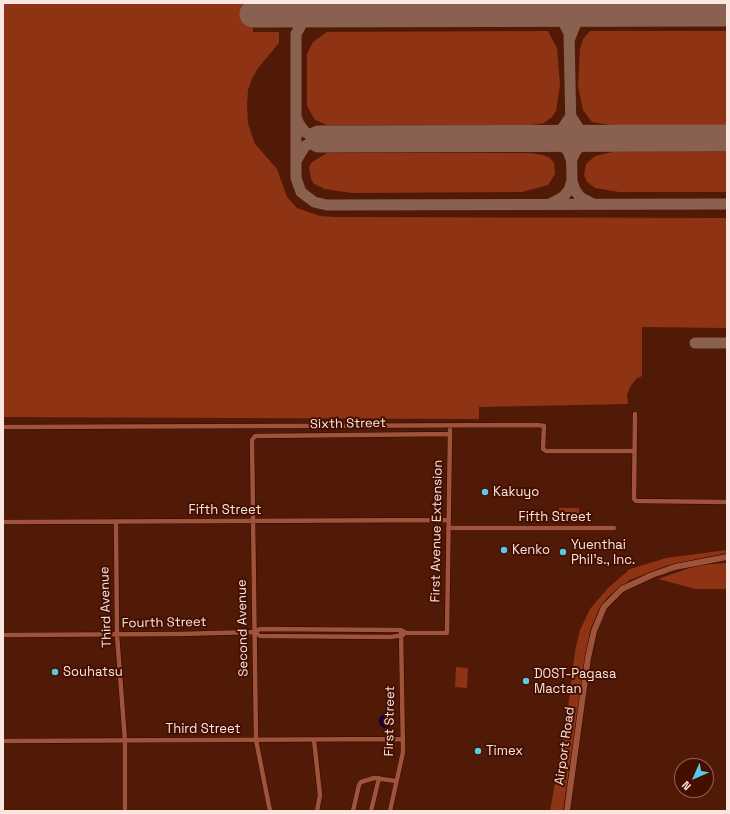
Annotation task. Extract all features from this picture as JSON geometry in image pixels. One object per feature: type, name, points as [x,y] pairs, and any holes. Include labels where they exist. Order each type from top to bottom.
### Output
[{"type":"street","points":[[635,414],[634,499],[636,501],[727,502]]},
{"type":"street","points":[[3,427],[538,425],[544,426],[543,449],[546,450],[634,451]]},
{"type":"street","name":"Sixth Street","points":[[251,443],[255,436],[450,432]]},
{"type":"street","name":"First Avenue Extension","points":[[406,633],[447,633],[450,432]]},
{"type":"street","name":"Second Avenue","points":[[251,443],[256,740],[270,811]]},
{"type":"street","name":"Fifth Street","points":[[3,522],[448,520]]},
{"type":"street","name":"Third Avenue","points":[[116,522],[117,635],[125,741],[125,811]]},
{"type":"street","name":"Fifth Street","points":[[448,528],[614,528]]},
{"type":"street","name":"Airport Road","points":[[567,811],[588,658],[594,631],[604,607],[622,589],[652,575],[675,567],[727,558]]},
{"type":"street","name":"Fourth Street","points":[[3,635],[117,635],[254,632],[260,629],[401,630]]},
{"type":"street","points":[[308,630],[309,636]]},
{"type":"street","points":[[333,630],[333,636]]},
{"type":"street","points":[[360,630],[360,637]]},
{"type":"street","points":[[392,630],[392,637]]},
{"type":"street","points":[[401,630],[406,633],[401,637]]},
{"type":"street","name":"First Street","points":[[390,811],[403,752],[401,630]]},
{"type":"street","name":"Fourth Street","points":[[254,632],[260,636],[401,637]]},
{"type":"street","name":"Third Street","points":[[3,742],[403,739]]},
{"type":"street","points":[[314,740],[320,795],[317,811]]},
{"type":"street","points":[[371,811],[379,778]]},
{"type":"street","points":[[353,811],[359,785],[365,780],[379,778],[396,781]]},
{"type":"shaded area","points":[[3,3],[253,3],[253,32],[279,32],[279,43],[258,68],[252,79],[248,90],[248,124],[255,144],[277,169],[287,197],[297,208],[320,216],[335,217],[727,218],[727,328],[642,327],[642,376],[636,379],[630,387],[627,395],[628,404],[479,407],[479,419],[3,417]]},
{"type":"shaded area","points":[[548,31],[557,48],[560,85],[556,111],[552,117],[544,123],[532,125],[327,125],[315,120],[307,106],[307,54],[313,42],[327,32]]},
{"type":"shaded area","points":[[590,31],[727,31],[727,125],[611,125],[592,122],[583,110],[578,86],[580,49],[583,39]]},
{"type":"shaded area","points":[[613,152],[727,152],[727,192],[619,192],[595,188],[587,182],[584,175],[586,164],[595,156]]},
{"type":"shaded area","points":[[327,153],[530,153],[543,155],[550,158],[554,163],[555,174],[548,185],[522,192],[352,193],[325,189],[314,184],[311,179],[309,167],[312,162]]},
{"type":"shaded area","points":[[559,508],[579,508],[579,518],[559,518]]},
{"type":"shaded area","points":[[727,550],[727,553],[666,566],[630,580],[608,597],[600,607],[590,630],[563,811],[550,811],[568,708],[575,651],[580,630],[590,609],[608,588],[630,569],[666,558]]},
{"type":"shaded area","points":[[727,563],[727,589],[696,589],[658,579],[698,565]]},
{"type":"shaded area","points":[[456,667],[468,668],[467,688],[455,687]]},
{"type":"shaded area","points":[[383,714],[389,714],[393,718],[393,724],[389,728],[383,728],[379,724],[379,718]]},
{"type":"taxiway","points":[[548,13],[562,20],[569,33],[572,181],[575,190],[580,197],[593,204]]},
{"type":"taxiway","points":[[570,38],[576,23],[588,13]]},
{"type":"taxiway","points":[[320,14],[302,23],[296,34],[296,178],[301,192],[314,202],[327,205],[727,204]]},
{"type":"taxiway","points":[[296,117],[305,132],[319,139]]},
{"type":"taxiway","points":[[547,139],[560,132],[570,117]]},
{"type":"taxiway","points":[[572,118],[581,132],[596,139]]},
{"type":"taxiway","points":[[296,161],[305,146],[319,139]]},
{"type":"taxiway","points":[[547,139],[561,144],[568,151],[571,159]]},
{"type":"taxiway","points":[[572,159],[575,152],[582,144],[596,139]]},
{"type":"taxiway","points":[[550,204],[563,197],[569,190],[572,181]]},
{"type":"taxiway","points":[[695,343],[727,343]]},
{"type":"runway","points":[[253,14],[727,13]]},
{"type":"runway","points":[[319,139],[727,138]]},
{"type":"place","name":"Kakuyo","points":[[485,492]]},
{"type":"place","name":"Kenko","points":[[504,550]]},
{"type":"place","name":"Yuenthai Phil's., Inc.","points":[[563,552]]},
{"type":"place","name":"Souhatsu","points":[[55,672]]},
{"type":"place","name":"DOST-Pagasa Mactan","points":[[526,681]]},
{"type":"place","name":"Timex","points":[[478,751]]}]
